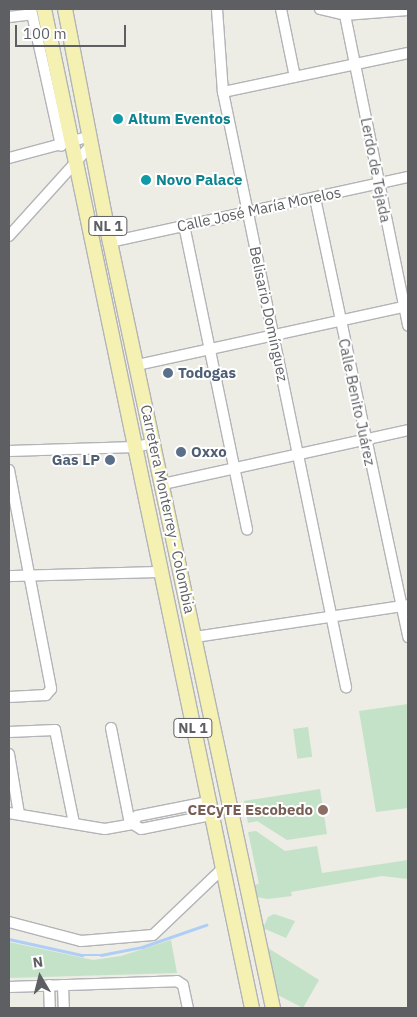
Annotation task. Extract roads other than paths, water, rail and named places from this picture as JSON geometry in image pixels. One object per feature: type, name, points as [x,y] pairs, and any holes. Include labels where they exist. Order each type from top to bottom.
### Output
[{"type":"main road","name":"Carretera Monterrey - Colombia","points":[[65,9],[110,242],[273,1008]]},
{"type":"main road","name":"Carretera Monterrey - Colombia","points":[[36,10],[66,145],[75,162],[252,1008]]},
{"type":"street","name":"Belisario Domínguez","points":[[217,9],[223,92],[334,617],[346,687]]},
{"type":"street","points":[[281,9],[295,77]]},
{"type":"street","points":[[320,9],[344,15],[408,10]]},
{"type":"street","points":[[9,17],[36,10]]},
{"type":"street","name":"Lerdo de Tejada","points":[[344,15],[406,306],[408,326]]},
{"type":"street","points":[[223,92],[408,53]]},
{"type":"street","points":[[9,158],[91,140]]},
{"type":"street","points":[[9,236],[75,162],[91,140]]},
{"type":"street","name":"Calle José María Morelos","points":[[110,242],[408,177]]},
{"type":"street","name":"Calle Benito Juárez","points":[[315,198],[365,439],[405,606],[408,637]]},
{"type":"street","points":[[184,225],[211,348],[247,530]]},
{"type":"street","points":[[137,365],[406,306]]},
{"type":"street","points":[[163,484],[408,430]]},
{"type":"street","points":[[9,451],[136,447],[154,443]]},
{"type":"street","points":[[9,470],[51,685],[50,693],[9,697]]},
{"type":"street","points":[[9,576],[162,572]]},
{"type":"street","points":[[195,637],[405,606]]},
{"type":"street","points":[[111,728],[131,824]]},
{"type":"street","points":[[9,732],[52,729],[57,733],[74,823]]},
{"type":"street","points":[[9,754],[14,814],[105,829],[131,824],[138,828],[158,825],[210,809]]},
{"type":"street","points":[[131,824],[137,816],[210,809]]},
{"type":"street","points":[[155,813],[158,825]]},
{"type":"street","points":[[9,922],[81,941],[146,937],[164,928],[222,869]]},
{"type":"street","points":[[9,987],[180,982],[188,1008]]},
{"type":"street","points":[[49,985],[50,1008]]},
{"type":"street","points":[[63,985],[64,1008]]},
{"type":"waterway","points":[[9,939],[82,955],[101,955],[142,947],[206,925]]},
{"type":"place","name":"Altum Eventos","points":[[118,119]]},
{"type":"place","name":"Novo Palace","points":[[146,180]]},
{"type":"place","name":"Todogas","points":[[168,373]]},
{"type":"place","name":"Oxxo","points":[[181,452]]},
{"type":"place","name":"Gas LP","points":[[110,460]]},
{"type":"place","name":"CECyTE Escobedo","points":[[323,810]]}]
